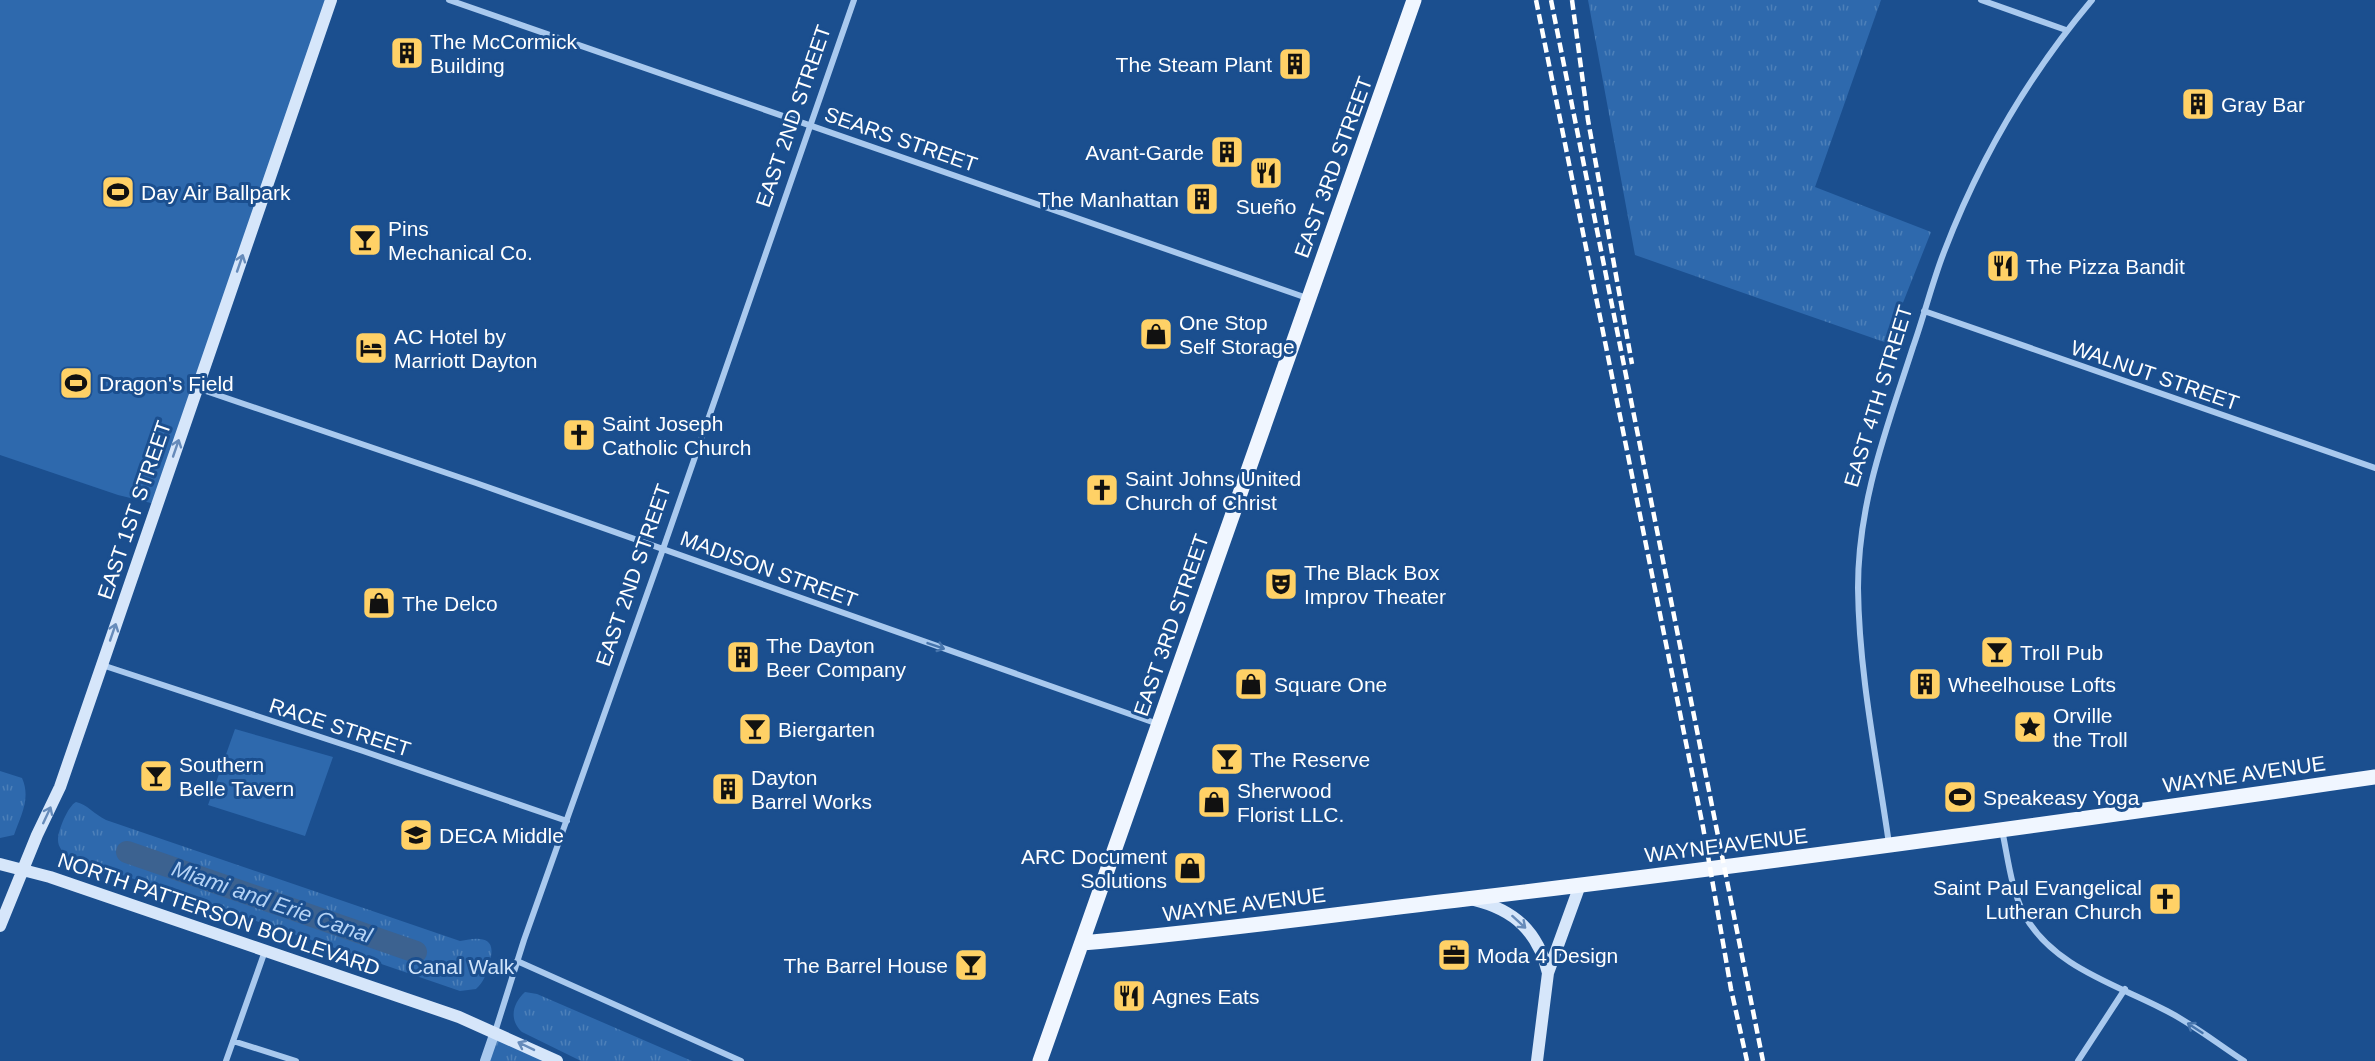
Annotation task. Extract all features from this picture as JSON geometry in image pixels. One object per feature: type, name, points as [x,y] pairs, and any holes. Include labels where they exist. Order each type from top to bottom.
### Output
[{"type":"main road","name":"EAST 1ST STREET","points":[[0,926],[37,835],[60,788],[331,0]]},
{"type":"main road","name":"EAST 3RD STREET","points":[[1040,1061],[1414,0]]},
{"type":"main road","name":"WAYNE AVENUE","points":[[1082,943],[1227,928],[1580,885],[1889,845],[2375,777]]},
{"type":"main road","name":"NORTH PATTERSON BOULEVARD","points":[[0,864],[24,869],[459,1017],[557,1061]]},
{"type":"main road","points":[[1537,1061],[1548,973],[1580,885]]},
{"type":"main road","points":[[1467,899],[1495,906],[1516,919],[1539,944],[1548,973]]},
{"type":"street","name":"SEARS STREET","points":[[449,0],[1308,299]]},
{"type":"street","name":"EAST 2ND STREET","points":[[485,1061],[517,961],[854,0]]},
{"type":"street","points":[[1981,0],[2067,30]]},
{"type":"street","name":"EAST 4TH STREET","points":[[1889,845],[1862,643],[1858,589],[1866,501],[1877,453],[1943,254],[1970,187],[2009,114],[2036,71],[2092,0]]},
{"type":"street","name":"WALNUT STREET","points":[[1924,311],[2375,468]]},
{"type":"street","name":"MADISON STREET","points":[[197,388],[1159,724]]},
{"type":"street","name":"RACE STREET","points":[[102,665],[567,821]]},
{"type":"street","points":[[2002,829],[2015,892],[2024,914],[2038,935],[2055,952],[2084,970],[2169,1012],[2244,1061]]},
{"type":"street","points":[[226,1061],[265,951]]},
{"type":"street","points":[[517,961],[741,1061]]},
{"type":"street","points":[[2078,1061],[2125,989]]},
{"type":"street","points":[[233,1041],[296,1061]]},
{"type":"green space","name":"Day Air Ballpark","points":[[0,0],[331,0],[155,504],[118,495],[0,455]]},
{"type":"green space","points":[[1588,0],[1881,0],[1815,187],[1931,232],[1887,343],[1635,255]]},
{"type":"green space","points":[[235,729],[333,757],[305,836],[208,805]]},
{"type":"green space","points":[[0,771],[22,778],[26,793],[14,835],[0,838]]},
{"type":"green space","name":"Canal Walk","points":[[76,802],[106,820],[460,941],[481,939],[486,941],[490,944],[491,955],[484,978],[476,989],[460,991],[67,856],[59,845],[58,836],[67,813]]},
{"type":"green space","points":[[525,992],[537,994],[692,1061],[581,1061],[522,1032],[515,1022],[514,1012],[517,1002]]},
{"type":"green space","points":[[495,1032],[557,1061],[485,1061]]},
{"type":"waterway","name":"Miami and Erie Canal","points":[[127,852],[416,952]]},
{"type":"railway","points":[[1536,0],[1703,827],[1731,989],[1747,1061]]},
{"type":"railway","points":[[1551,0],[1763,1061]]},
{"type":"railway","points":[[1572,0],[1588,120],[1632,364]]},
{"type":"place","name":"The McCormick Building","points":[[407,53]]},
{"type":"place","name":"The Steam Plant","points":[[1295,64]]},
{"type":"place","name":"Gray Bar","points":[[2198,104]]},
{"type":"place","name":"Avant-Garde","points":[[1227,152]]},
{"type":"place","name":"Sueño","points":[[1266,173]]},
{"type":"place","name":"Day Air Ballpark","points":[[118,192]]},
{"type":"place","name":"The Manhattan","points":[[1202,199]]},
{"type":"place","name":"Pins Mechanical Co.","points":[[365,240]]},
{"type":"place","name":"The Pizza Bandit","points":[[2003,266]]},
{"type":"place","name":"One Stop Self Storage","points":[[1156,334]]},
{"type":"place","name":"AC Hotel by Marriott Dayton","points":[[371,348]]},
{"type":"place","name":"Dragon's Field","points":[[76,383]]},
{"type":"place","name":"Saint Joseph Catholic Church","points":[[579,435]]},
{"type":"place","name":"Saint Johns United Church of Christ","points":[[1102,490]]},
{"type":"place","name":"The Black Box Improv Theater","points":[[1281,584]]},
{"type":"place","name":"The Delco","points":[[379,603]]},
{"type":"place","name":"Troll Pub","points":[[1997,652]]},
{"type":"place","name":"The Dayton Beer Company","points":[[743,657]]},
{"type":"place","name":"Square One","points":[[1251,684]]},
{"type":"place","name":"Wheelhouse Lofts","points":[[1925,684]]},
{"type":"place","name":"Orville the Troll","points":[[2030,727]]},
{"type":"place","name":"Biergarten","points":[[755,729]]},
{"type":"place","name":"The Reserve","points":[[1227,759]]},
{"type":"place","name":"Southern Belle Tavern","points":[[156,776]]},
{"type":"place","name":"Dayton Barrel Works","points":[[728,789]]},
{"type":"place","name":"Speakeasy Yoga","points":[[1960,797]]},
{"type":"place","name":"Sherwood Florist LLC.","points":[[1214,802]]},
{"type":"place","name":"DECA Middle","points":[[416,835]]},
{"type":"place","name":"ARC Document Solutions","points":[[1190,868]]},
{"type":"place","name":"Saint Paul Evangelical Lutheran Church","points":[[2165,899]]},
{"type":"place","name":"Moda 4 Design","points":[[1454,955]]},
{"type":"place","name":"The Barrel House","points":[[971,965]]},
{"type":"place","name":"Agnes Eats","points":[[1129,996]]}]
